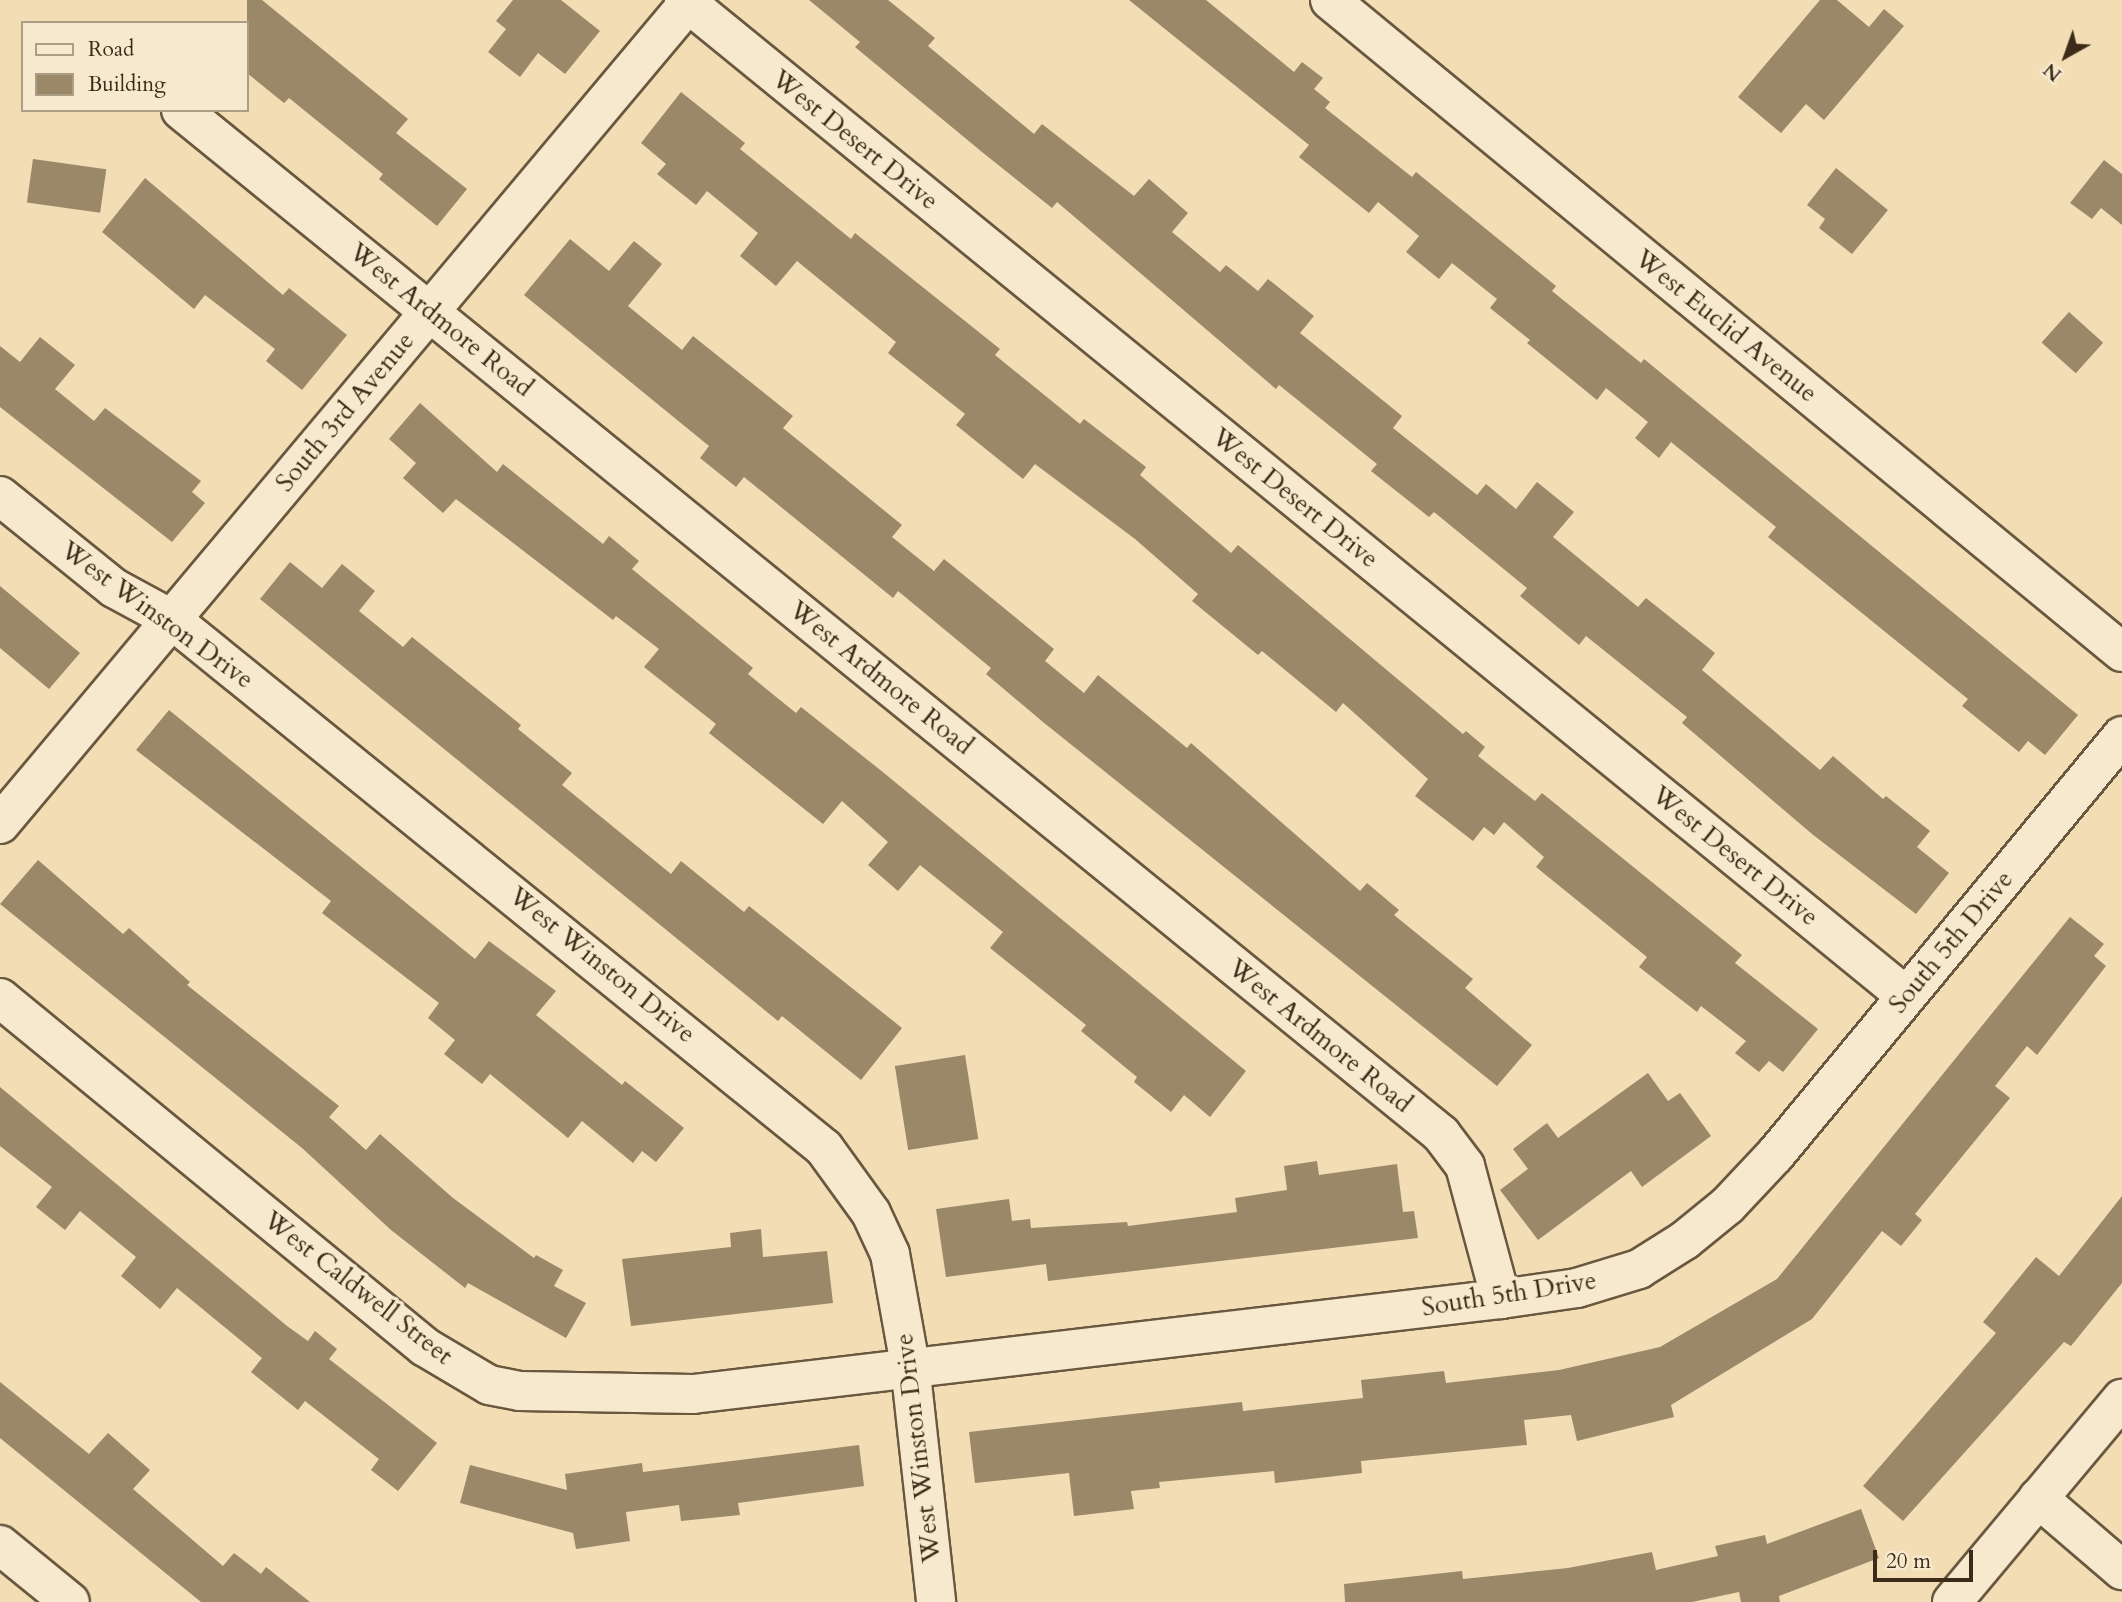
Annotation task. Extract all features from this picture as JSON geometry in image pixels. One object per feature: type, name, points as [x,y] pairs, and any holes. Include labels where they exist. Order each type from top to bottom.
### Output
[{"type":"street","name":"West Euclid Avenue","points":[[1330,0],[2122,652]]},
{"type":"street","name":"South 3rd Avenue","points":[[0,824],[687,1]]},
{"type":"street","name":"West Desert Drive","points":[[687,1],[1906,996]]},
{"type":"street","name":"West Ardmore Road","points":[[183,112],[1441,1134],[1465,1166],[1501,1299]]},
{"type":"street","name":"West Winston Drive","points":[[0,496],[114,587],[172,619],[824,1148],[871,1213],[890,1254],[910,1365],[936,1602]]},
{"type":"street","name":"South 5th Drive","points":[[910,1365],[1501,1299],[1577,1288],[1639,1269],[1685,1240],[1728,1205],[1775,1156],[2122,736]]},
{"type":"street","name":"West Caldwell Street","points":[[0,998],[425,1347],[489,1385],[520,1391],[693,1394],[910,1365]]},
{"type":"street","points":[[1952,1602],[2122,1399]]},
{"type":"street","points":[[2038,1499],[2122,1570]]},
{"type":"street","points":[[0,1545],[71,1602]]},
{"type":"building","points":[[247,0],[262,0],[408,119],[396,133],[467,189],[437,226],[379,179],[383,174],[289,98],[284,103],[248,74]]},
{"type":"building","points":[[513,0],[561,0],[600,31],[565,74],[538,53],[520,77],[488,52],[506,29],[496,21]]},
{"type":"building","points":[[809,0],[888,0],[935,38],[928,46],[1034,134],[1042,124],[1134,196],[1149,179],[1188,213],[1172,232],[1220,272],[1226,265],[1258,291],[1268,279],[1314,316],[1300,333],[1402,416],[1393,428],[1477,495],[1486,484],[1516,509],[1537,482],[1574,512],[1553,537],[1638,607],[1646,598],[1715,653],[1702,670],[1820,770],[1833,756],[1883,799],[1886,796],[1930,831],[1917,847],[1949,873],[1916,914],[1812,834],[1682,723],[1687,717],[1586,636],[1579,645],[1520,596],[1527,588],[1434,512],[1429,517],[1371,471],[1377,464],[1279,385],[1276,389],[1057,202],[1052,208],[982,152],[855,47],[860,42]]},
{"type":"building","points":[[1129,0],[1206,0],[1294,72],[1302,62],[1323,78],[1314,89],[1330,102],[1325,108],[1412,177],[1416,172],[1556,286],[1552,291],[1641,363],[1644,359],[2078,715],[2045,755],[2028,741],[2019,752],[1962,706],[1968,699],[1768,537],[1776,527],[1671,442],[1659,458],[1635,438],[1648,422],[1606,388],[1597,400],[1527,343],[1530,340],[1490,308],[1497,299],[1452,263],[1439,279],[1406,252],[1419,236],[1378,202],[1369,213],[1299,157],[1309,145]]},
{"type":"building","points":[[1820,0],[1837,0],[1869,27],[1884,9],[1904,26],[1824,120],[1806,104],[1781,133],[1738,97]]},
{"type":"building","points":[[681,92],[745,143],[740,149],[851,239],[855,233],[1000,349],[995,355],[1080,424],[1084,419],[1146,467],[1140,475],[1231,553],[1238,545],[1463,734],[1466,731],[1485,747],[1478,756],[1535,801],[1542,793],[1742,955],[1735,963],[1818,1029],[1783,1072],[1769,1061],[1759,1072],[1735,1053],[1746,1041],[1701,1006],[1697,1012],[1639,967],[1647,957],[1536,867],[1544,857],[1504,822],[1494,835],[1484,827],[1473,841],[1415,796],[1428,779],[1343,703],[1336,712],[1262,651],[1258,655],[1192,601],[1198,594],[1135,539],[1035,464],[1023,479],[956,425],[965,414],[888,353],[896,342],[797,261],[776,286],[740,256],[758,233],[707,191],[696,205],[657,174],[666,164],[641,143]]},
{"type":"building","points":[[33,159],[106,169],[100,213],[27,203]]},
{"type":"building","points":[[2104,160],[2122,174],[2122,225],[2101,208],[2092,219],[2070,203]]},
{"type":"building","points":[[1836,168],[1888,210],[1852,254],[1819,228],[1825,219],[1807,205]]},
{"type":"building","points":[[145,178],[283,295],[289,288],[347,335],[302,390],[266,361],[275,349],[205,295],[194,309],[102,232]]},
{"type":"building","points":[[570,239],[609,271],[634,241],[662,264],[628,306],[682,350],[693,336],[793,416],[783,428],[902,525],[892,537],[934,571],[944,559],[1054,649],[1045,661],[1084,693],[1098,675],[1187,748],[1191,743],[1360,891],[1367,883],[1399,910],[1394,915],[1473,979],[1465,988],[1532,1045],[1497,1086],[1043,722],[986,674],[991,668],[898,591],[893,598],[744,477],[736,487],[700,458],[709,446],[524,295]]},
{"type":"building","points":[[2069,312],[2103,343],[2076,373],[2042,342]]},
{"type":"building","points":[[40,337],[75,365],[55,389],[94,421],[105,408],[201,481],[192,492],[205,503],[172,542],[0,407],[0,346],[20,362]]},
{"type":"building","points":[[420,403],[497,472],[503,464],[603,544],[609,536],[639,561],[632,569],[753,668],[748,674],[796,713],[801,707],[884,773],[1246,1071],[1210,1117],[1184,1095],[1171,1112],[1134,1082],[1137,1077],[1081,1031],[1086,1025],[990,948],[1003,932],[920,865],[898,891],[868,865],[888,842],[842,801],[823,824],[709,733],[716,724],[644,667],[659,649],[616,616],[613,620],[456,499],[443,513],[403,478],[416,463],[389,439]]},
{"type":"building","points":[[290,562],[322,588],[342,564],[375,591],[359,611],[403,647],[412,637],[521,725],[518,729],[572,773],[562,785],[671,874],[681,861],[744,912],[749,906],[902,1028],[861,1080],[782,1016],[778,1021],[260,599]]},
{"type":"building","points":[[0,586],[80,653],[49,689],[0,648]]},
{"type":"building","points":[[169,710],[475,959],[489,941],[556,991],[536,1015],[622,1085],[625,1081],[684,1128],[656,1162],[642,1151],[633,1163],[582,1121],[568,1138],[490,1074],[482,1084],[444,1054],[455,1040],[428,1018],[439,1003],[322,913],[331,901],[136,750]]},
{"type":"building","points":[[38,860],[123,934],[129,928],[190,982],[187,985],[339,1106],[329,1117],[366,1150],[380,1134],[453,1198],[534,1258],[536,1255],[563,1270],[554,1286],[586,1303],[566,1338],[468,1283],[465,1288],[391,1230],[302,1148],[0,904]]},
{"type":"building","points":[[2070,917],[2104,944],[2094,956],[2106,966],[2037,1055],[2027,1046],[1995,1086],[2010,1098],[1915,1214],[1922,1220],[1901,1246],[1882,1231],[1812,1319],[1671,1405],[1674,1417],[1577,1441],[1571,1415],[1524,1420],[1527,1445],[1361,1461],[1362,1473],[1275,1483],[1274,1471],[1159,1482],[1160,1488],[1131,1491],[1134,1509],[1074,1516],[1069,1473],[975,1483],[969,1432],[1242,1402],[1243,1411],[1363,1398],[1361,1380],[1444,1371],[1446,1383],[1559,1370],[1660,1347],[1777,1279]]},
{"type":"building","points":[[965,1055],[978,1139],[908,1150],[895,1066]]},
{"type":"building","points":[[1648,1073],[1668,1101],[1680,1093],[1711,1136],[1642,1187],[1631,1171],[1538,1240],[1500,1190],[1528,1169],[1513,1149],[1547,1123],[1558,1138]]},
{"type":"building","points":[[0,1087],[287,1326],[308,1341],[315,1331],[337,1349],[329,1359],[437,1443],[398,1491],[371,1470],[379,1459],[305,1401],[298,1410],[251,1372],[262,1358],[177,1288],[160,1309],[121,1276],[136,1257],[80,1211],[65,1230],[36,1207],[52,1187],[0,1146]]},
{"type":"building","points":[[1317,1161],[1319,1175],[1397,1164],[1403,1212],[1414,1211],[1418,1238],[1048,1281],[1046,1264],[946,1277],[936,1209],[1009,1199],[1012,1221],[1030,1219],[1031,1228],[1127,1222],[1128,1226],[1237,1212],[1235,1198],[1287,1190],[1284,1166]]},
{"type":"building","points":[[2122,1196],[2122,1283],[2071,1346],[2064,1342],[1903,1521],[1863,1486],[1996,1333],[1983,1322],[2036,1257],[2059,1276]]},
{"type":"building","points":[[761,1229],[763,1257],[827,1251],[833,1303],[631,1326],[622,1259],[731,1247],[730,1233]]},
{"type":"building","points":[[0,1382],[89,1454],[108,1433],[150,1470],[133,1489],[223,1566],[234,1553],[261,1574],[266,1567],[310,1602],[201,1602],[0,1438]]},
{"type":"building","points":[[859,1445],[864,1486],[738,1503],[740,1515],[681,1521],[679,1505],[626,1512],[630,1541],[576,1549],[573,1533],[460,1503],[470,1465],[567,1490],[565,1474],[642,1463],[643,1472]]},
{"type":"building","points":[[1861,1509],[1879,1558],[1779,1596],[1780,1602],[1741,1602],[1739,1592],[1692,1602],[1345,1602],[1344,1584],[1462,1571],[1463,1579],[1568,1568],[1652,1552],[1656,1570],[1718,1556],[1715,1546],[1765,1535],[1767,1544]]}]
